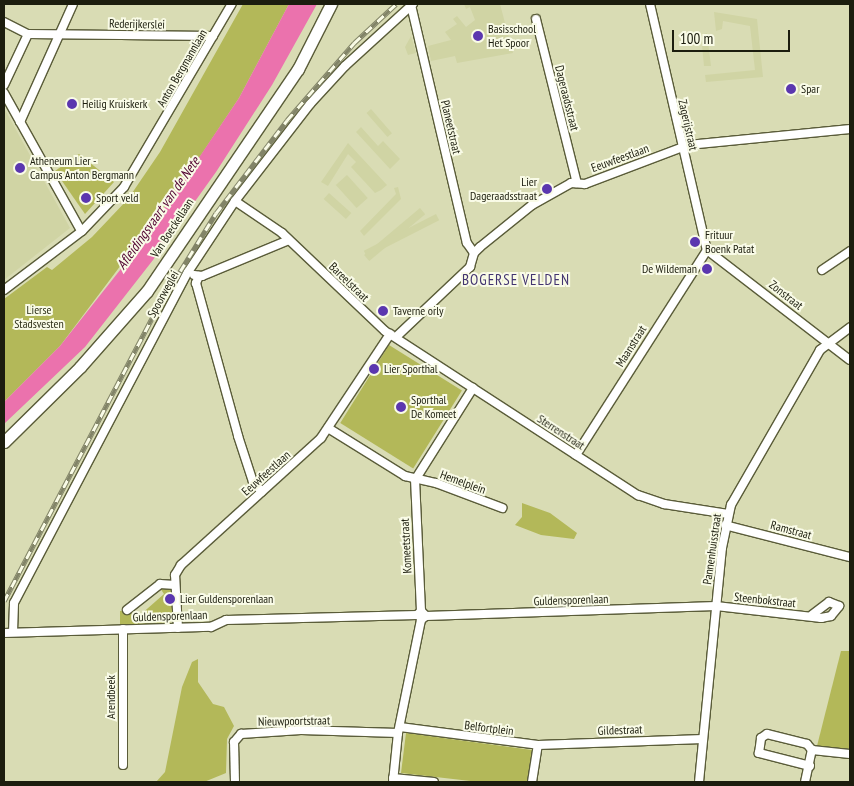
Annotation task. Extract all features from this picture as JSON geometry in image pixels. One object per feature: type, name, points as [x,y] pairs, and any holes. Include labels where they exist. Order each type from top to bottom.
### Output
[{"type":"street","points":[[20,122],[61,36],[73,4]]},
{"type":"street","name":"Anton Bergmannlaan","points":[[4,290],[81,231],[109,205],[136,172],[232,4]]},
{"type":"street","name":"Van Boeckellaan","points":[[4,442],[80,367],[143,296],[298,69],[331,4]]},
{"type":"street","name":"Spoorweglei","points":[[13,632],[14,603],[188,272],[235,201],[310,104],[412,4]]},
{"type":"street","name":"Planeetstraat","points":[[412,4],[467,243],[474,252]]},
{"type":"street","name":"Zagerijstraat","points":[[650,4],[707,250]]},
{"type":"street","name":"Dageraadsstraat","points":[[536,19],[577,183]]},
{"type":"street","points":[[4,22],[28,34],[4,84]]},
{"type":"street","name":"Rederijkerslei","points":[[28,34],[61,36],[213,36]]},
{"type":"street","points":[[4,92],[81,231]]},
{"type":"street","name":"Eeuwfeestlaan","points":[[178,628],[175,585],[181,565],[262,492],[328,428],[393,336],[470,267],[474,252],[532,205],[570,182],[585,184],[682,147],[850,129]]},
{"type":"street","name":"Bareelstraat","points":[[235,201],[289,240],[393,336]]},
{"type":"street","points":[[188,272],[199,276],[289,240]]},
{"type":"street","name":"Zonstraat","points":[[707,250],[850,360]]},
{"type":"street","name":"Maanstraat","points":[[576,455],[707,250]]},
{"type":"street","points":[[822,270],[850,251]]},
{"type":"street","points":[[199,276],[196,283],[238,436],[253,482],[262,492]]},
{"type":"street","name":"Pannenhuisstraat","points":[[699,782],[716,606],[725,525],[728,514],[734,496],[795,389],[820,350],[850,327]]},
{"type":"street","name":"Sterrenstraat","points":[[393,336],[638,495],[664,504],[728,514]]},
{"type":"street","points":[[328,428],[415,480],[472,388]]},
{"type":"street","name":"Hemelplein","points":[[415,480],[436,483],[502,508]]},
{"type":"street","name":"Komeetstraat","points":[[393,780],[399,730],[421,615],[415,480]]},
{"type":"street","name":"Ramstraat","points":[[725,525],[850,557]]},
{"type":"street","points":[[127,610],[160,584],[175,585]]},
{"type":"street","name":"Guldensporenlaan","points":[[13,632],[211,627],[226,620],[716,606]]},
{"type":"street","name":"Steenbokstraat","points":[[716,606],[812,615]]},
{"type":"street","name":"Arendbeek","points":[[123,629],[124,765]]},
{"type":"street","points":[[4,633],[13,632]]},
{"type":"street","name":"Nieuwpoortstraat","points":[[235,782],[234,742],[241,734],[301,730],[399,730]]},
{"type":"street","name":"Belfortplein","points":[[399,730],[538,745]]},
{"type":"street","points":[[810,766],[759,753],[761,738],[767,734],[807,744],[812,750],[850,754]]},
{"type":"street","name":"Gildestraat","points":[[538,745],[703,739]]},
{"type":"street","points":[[532,782],[538,745]]},
{"type":"street","points":[[806,782],[812,750]]},
{"type":"street","points":[[393,780],[434,782]]},
{"type":"shaded area","points":[[289,4],[317,4],[272,85],[216,172],[153,260],[85,347],[4,424],[4,402],[60,346],[124,265],[239,98]]},
{"type":"shaded area","name":"Basisschool Het Spoor","points":[[464,4],[500,4],[513,53],[457,63],[455,56],[431,61],[428,46],[451,40],[445,32],[457,24],[453,19],[457,16],[466,27],[475,20],[470,7],[466,9]]},
{"type":"shaded area","points":[[714,12],[757,19],[763,77],[706,82],[705,75],[755,70],[750,26],[723,21],[722,29],[716,31]]},
{"type":"shaded area","points":[[707,33],[711,66],[704,66],[701,35]]},
{"type":"shaded area","points":[[411,36],[416,53],[408,55],[405,47]]},
{"type":"shaded area","name":"Atheneum Lier - Campus Anton Bergmann","points":[[4,108],[70,228],[4,280]]},
{"type":"shaded area","points":[[371,109],[392,133],[387,137],[366,113]]},
{"type":"shaded area","points":[[361,127],[378,146],[383,141],[400,159],[390,169],[356,132]]},
{"type":"shaded area","points":[[348,143],[387,185],[381,190],[375,193],[351,167],[356,162],[348,154],[328,186],[321,182]]},
{"type":"shaded area","points":[[347,175],[368,198],[357,208],[336,185]]},
{"type":"shaded area","points":[[398,187],[401,199],[364,236],[360,231],[396,194],[394,188]]},
{"type":"shaded area","points":[[329,193],[351,213],[346,219],[324,199]]},
{"type":"shaded area","points":[[420,208],[425,214],[369,261],[364,255]]},
{"type":"shaded area","points":[[436,214],[439,220],[367,257],[364,251]]},
{"type":"green space","name":"Lierse Stadsvesten","points":[[243,4],[289,4],[239,98],[179,188],[60,346],[4,402],[4,299],[47,267],[52,270],[92,237],[128,199],[160,152]]},
{"type":"green space","name":"Sport veld","points":[[79,154],[114,182],[85,214],[55,171]]},
{"type":"green space","name":"Sporthal De Komeet","points":[[389,345],[462,391],[413,469],[340,423]]},
{"type":"green space","points":[[522,503],[550,513],[577,533],[574,539],[541,535],[515,525],[522,517]]},
{"type":"green space","points":[[160,588],[172,590],[173,616],[170,623],[120,625],[120,611],[133,610],[139,616],[164,594]]},
{"type":"green space","points":[[841,651],[850,651],[850,749],[817,746]]},
{"type":"green space","points":[[198,659],[198,682],[213,704],[224,707],[234,726],[227,739],[226,773],[204,782],[156,782],[165,772],[182,687],[192,662]]},
{"type":"green space","points":[[406,733],[532,750],[527,782],[479,782],[401,773]]},
{"type":"railway","points":[[4,601],[155,312],[216,213],[287,120],[354,43],[396,4]]},
{"type":"place","name":"Basisschool Het Spoor","points":[[478,36]]},
{"type":"place","name":"Spar","points":[[791,89]]},
{"type":"place","name":"Heilig Kruiskerk","points":[[72,104]]},
{"type":"place","name":"Atheneum Lier - Campus Anton Bergmann","points":[[20,168]]},
{"type":"place","name":"Lier Dageraadsstraat","points":[[547,189]]},
{"type":"place","name":"Sport veld","points":[[86,198]]},
{"type":"place","name":"Frituur Boenk Patat","points":[[695,242]]},
{"type":"place","name":"De Wildeman","points":[[707,269]]},
{"type":"place","name":"Taverne orly","points":[[383,311]]},
{"type":"place","name":"Lier Sporthal","points":[[374,369]]},
{"type":"place","name":"Sporthal De Komeet","points":[[401,407]]},
{"type":"place","name":"Lier Guldensporenlaan","points":[[170,599]]},
{"type":"district","name":"BOGERSE VELDEN","points":[[516,280]]},
{"type":"water label","name":"Afleidingsvaart van de Nete","points":[[158,213]]}]
